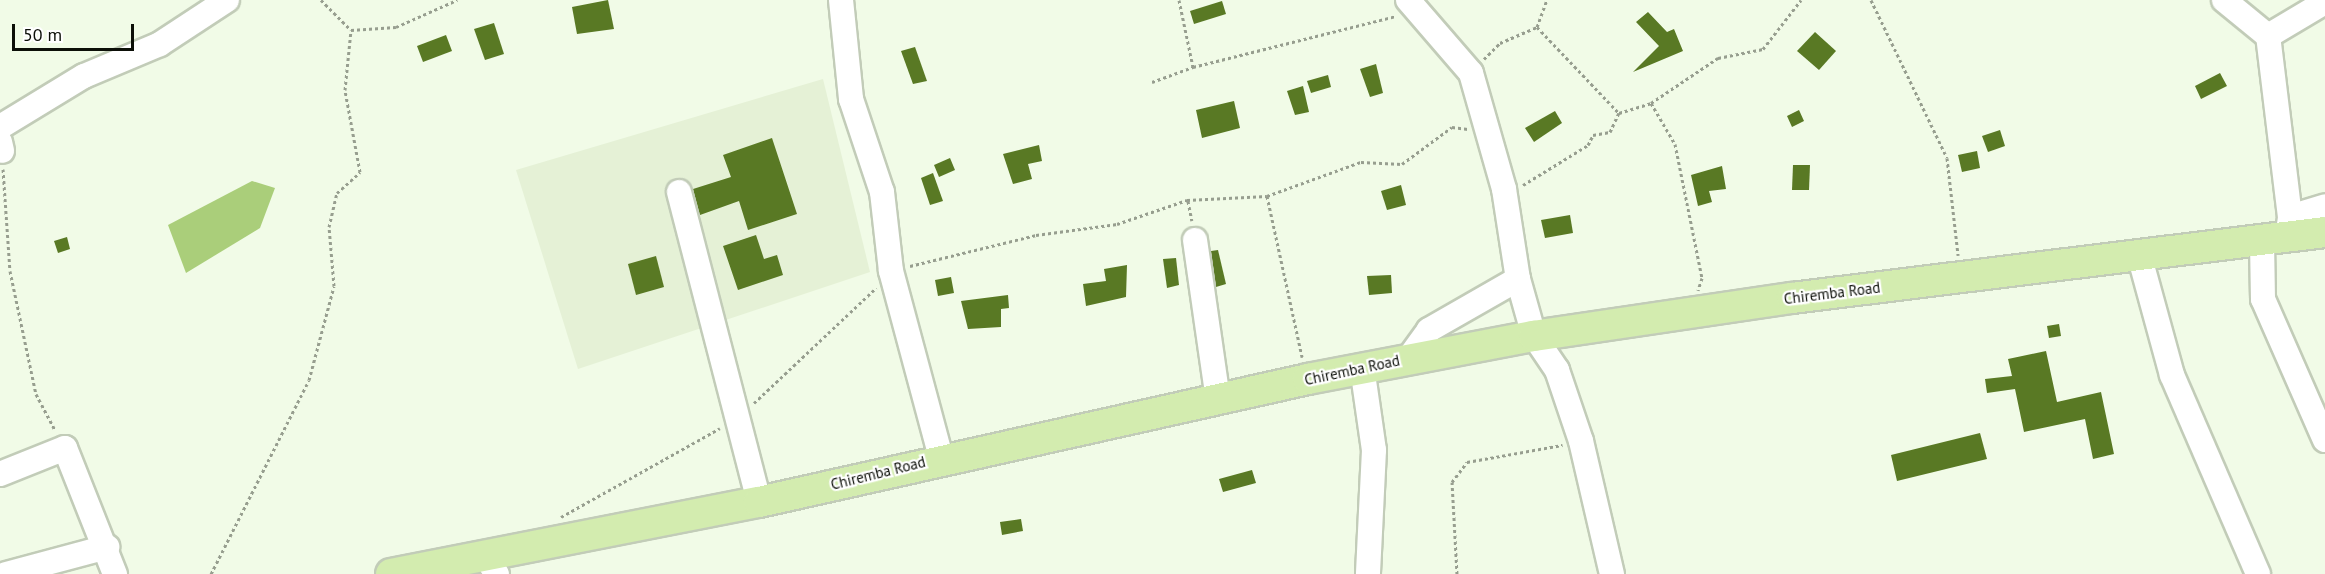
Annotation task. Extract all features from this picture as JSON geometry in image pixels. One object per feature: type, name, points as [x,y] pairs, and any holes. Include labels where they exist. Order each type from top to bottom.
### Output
[{"type":"main road","name":"Chiremba Road","points":[[391,574],[490,565],[941,458],[1409,358],[1534,336],[1690,313],[2140,258],[2280,232],[2325,232]]},
{"type":"street","points":[[1,140],[84,76],[160,44],[227,0]]},
{"type":"street","points":[[841,0],[851,99],[882,192],[891,271],[941,458]]},
{"type":"street","points":[[2224,0],[2268,36],[2280,232],[2263,299],[2325,440]]},
{"type":"street","points":[[2268,36],[2325,2]]},
{"type":"street","points":[[1411,6],[1471,73],[1504,189],[1518,279],[1534,336],[1557,370],[1581,441],[1612,574]]},
{"type":"street","points":[[679,192],[740,416],[759,502]]},
{"type":"street","points":[[2280,232],[2325,206]]},
{"type":"street","points":[[1195,240],[1218,400]]},
{"type":"street","points":[[2140,258],[2172,375],[2258,574]]},
{"type":"street","points":[[1409,358],[1429,330],[1518,279]]},
{"type":"street","points":[[1362,367],[1374,450],[1368,574]]},
{"type":"street","points":[[0,474],[65,448],[107,547],[115,574]]},
{"type":"street","points":[[6,574],[107,547]]},
{"type":"path","points":[[321,0],[351,30],[396,27],[457,0]]},
{"type":"path","points":[[1179,0],[1193,67]]},
{"type":"path","points":[[1471,73],[1500,43],[1537,27],[1547,0]]},
{"type":"path","points":[[1504,189],[1549,172],[1568,153],[1588,145],[1593,135],[1610,132],[1619,113],[1651,103],[1718,58],[1762,49],[1801,0]]},
{"type":"path","points":[[1871,0],[1947,158],[1959,280]]},
{"type":"path","points":[[1152,82],[1193,67],[1411,6]]},
{"type":"path","points":[[1537,27],[1619,113]]},
{"type":"path","points":[[211,574],[309,380],[334,286],[329,227],[337,193],[360,172],[345,90],[351,30]]},
{"type":"path","points":[[1651,103],[1675,144],[1702,278],[1690,313]]},
{"type":"path","points":[[557,519],[740,416],[843,324],[891,271],[1036,235],[1117,224],[1187,200],[1267,196],[1361,162],[1402,164],[1452,127],[1488,132]]},
{"type":"path","points":[[1,140],[10,271],[36,394],[65,448]]},
{"type":"path","points":[[1267,196],[1308,379]]},
{"type":"path","points":[[1457,574],[1452,482],[1467,462],[1581,441]]},
{"type":"shaded area","points":[[823,79],[870,272],[578,369],[516,170]]},
{"type":"shaded area","points":[[252,181],[275,188],[260,228],[186,273],[168,225]]},
{"type":"building","points":[[608,0],[614,29],[577,34],[572,7]]},
{"type":"building","points":[[1222,1],[1226,14],[1194,24],[1190,11]]},
{"type":"building","points":[[1648,12],[1667,32],[1674,29],[1683,51],[1633,72],[1659,46],[1636,22]]},
{"type":"building","points":[[494,23],[504,54],[485,60],[474,29]]},
{"type":"building","points":[[1815,32],[1836,51],[1819,70],[1797,51]]},
{"type":"building","points":[[446,35],[452,51],[423,62],[417,46]]},
{"type":"building","points":[[915,47],[927,81],[913,84],[901,51]]},
{"type":"building","points":[[1376,64],[1383,93],[1370,97],[1360,69]]},
{"type":"building","points":[[2220,73],[2227,86],[2201,99],[2195,86]]},
{"type":"building","points":[[1328,75],[1331,87],[1311,93],[1307,81]]},
{"type":"building","points":[[1303,86],[1309,112],[1295,115],[1287,91]]},
{"type":"building","points":[[1234,101],[1240,128],[1202,138],[1196,110]]},
{"type":"building","points":[[1799,110],[1804,121],[1792,127],[1787,116]]},
{"type":"building","points":[[1555,111],[1562,123],[1534,142],[1525,128]]},
{"type":"building","points":[[2000,130],[2005,146],[1988,152],[1982,136]]},
{"type":"building","points":[[772,138],[797,214],[748,230],[739,201],[700,215],[693,189],[731,177],[723,155]]},
{"type":"building","points":[[1039,145],[1042,161],[1028,164],[1032,179],[1013,184],[1003,154]]},
{"type":"building","points":[[1977,151],[1980,168],[1962,172],[1958,155]]},
{"type":"building","points":[[950,158],[955,170],[939,177],[934,165]]},
{"type":"building","points":[[1793,165],[1810,165],[1809,190],[1792,190]]},
{"type":"building","points":[[1722,166],[1726,189],[1709,191],[1712,202],[1698,206],[1691,175]]},
{"type":"building","points":[[933,173],[943,201],[930,205],[921,178]]},
{"type":"building","points":[[1401,185],[1406,205],[1387,210],[1381,191]]},
{"type":"building","points":[[1570,215],[1573,233],[1545,238],[1541,220]]},
{"type":"building","points":[[756,235],[764,259],[777,255],[783,275],[738,290],[723,246]]},
{"type":"building","points":[[67,237],[70,249],[58,253],[54,241]]},
{"type":"building","points":[[1218,250],[1226,284],[1216,287],[1211,251]]},
{"type":"building","points":[[656,256],[664,287],[636,295],[628,264]]},
{"type":"building","points":[[1176,258],[1179,285],[1167,288],[1163,259]]},
{"type":"building","points":[[1127,265],[1126,297],[1086,306],[1083,284],[1106,281],[1104,269]]},
{"type":"building","points":[[1391,275],[1392,293],[1369,295],[1367,276]]},
{"type":"building","points":[[951,277],[954,293],[938,296],[935,280]]},
{"type":"building","points":[[1008,295],[1009,308],[1001,309],[1001,327],[968,329],[961,301]]},
{"type":"building","points":[[2059,324],[2061,336],[2049,338],[2047,326]]},
{"type":"building","points":[[2046,351],[2057,402],[2101,392],[2114,454],[2093,459],[2085,419],[2024,432],[2015,389],[1987,393],[1985,379],[2012,376],[2008,359]]},
{"type":"building","points":[[1980,433],[1987,459],[1897,481],[1891,455]]},
{"type":"building","points":[[1252,470],[1256,483],[1223,492],[1219,479]]},
{"type":"building","points":[[1021,519],[1023,531],[1002,535],[1000,522]]}]
